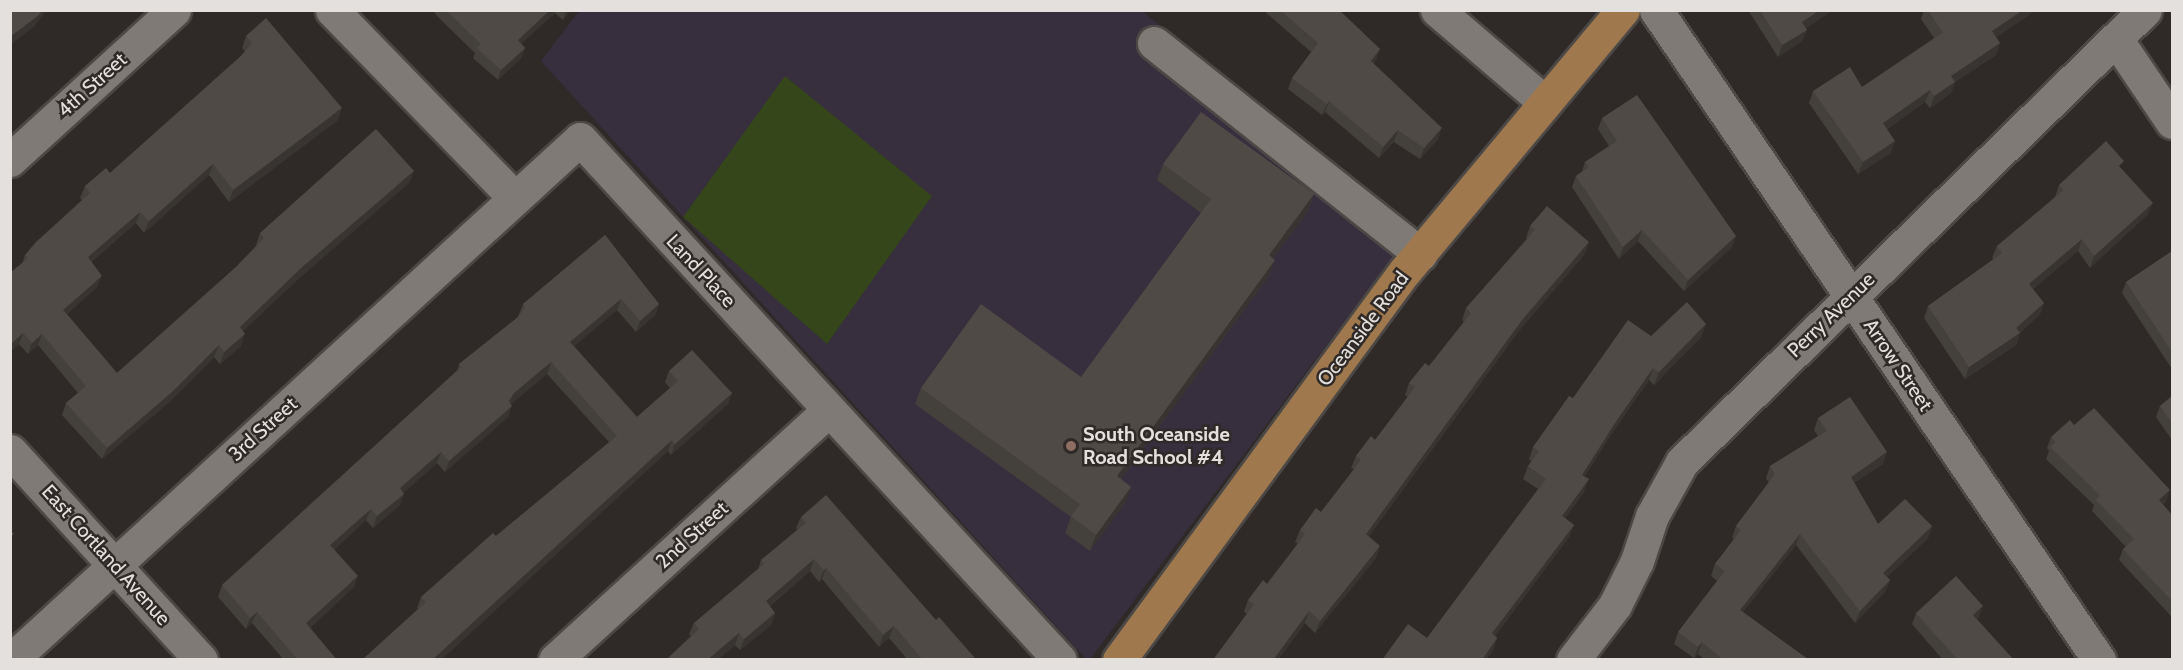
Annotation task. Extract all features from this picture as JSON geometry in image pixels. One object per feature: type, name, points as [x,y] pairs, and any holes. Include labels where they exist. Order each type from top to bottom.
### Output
[{"type":"main road","name":"Oceanside Road","points":[[1119,660],[1420,254],[1543,101],[1623,10]]},
{"type":"street","name":"4th Street","points":[[10,160],[174,10]]},
{"type":"street","points":[[332,10],[515,198]]},
{"type":"street","points":[[1437,10],[1543,101]]},
{"type":"street","name":"Arrow Street","points":[[1656,10],[2099,660]]},
{"type":"street","name":"Perry Avenue","points":[[1573,660],[1615,605],[1637,561],[1652,516],[1682,462],[2145,10]]},
{"type":"street","points":[[2116,39],[2172,122]]},
{"type":"street","points":[[1154,43],[1420,254]]},
{"type":"street","name":"Land Place","points":[[515,198],[580,139],[1060,660]]},
{"type":"street","name":"3rd Street","points":[[11,660],[515,198]]},
{"type":"street","name":"2nd Street","points":[[555,660],[829,410]]},
{"type":"street","name":"East Cortland Avenue","points":[[10,451],[201,660]]},
{"type":"shaded area","name":"South Oceanside Road School #4","points":[[579,11],[1142,11],[1411,233],[1090,659],[1086,659],[541,61]]},
{"type":"green space","points":[[785,76],[932,196],[827,344],[683,217]]},
{"type":"building","points":[[10,10],[42,10],[39,15],[10,37]]},
{"type":"building","points":[[446,10],[550,10],[518,40],[525,48],[501,70],[477,48],[481,44]]},
{"type":"building","points":[[1280,10],[1339,10],[1380,49],[1371,61],[1442,128],[1424,148],[1398,130],[1383,147],[1329,101],[1327,104],[1292,78],[1318,43]]},
{"type":"building","points":[[1760,10],[1820,10],[1802,22],[1807,30],[1782,45]]},
{"type":"building","points":[[1928,10],[2023,10],[1992,31],[2000,43],[1951,76],[1955,82],[1934,96],[1930,90],[1883,123],[1895,141],[1863,162],[1813,91],[1850,67],[1862,87],[1943,33]]},
{"type":"building","points":[[266,18],[342,108],[233,190],[213,164],[149,221],[140,212],[88,257],[102,276],[63,310],[117,373],[236,267],[264,238],[260,233],[376,129],[414,171],[301,268],[240,327],[245,334],[224,352],[219,345],[172,392],[107,448],[66,403],[86,386],[42,334],[32,343],[23,333],[12,343],[10,341],[10,273],[28,258],[25,255],[36,242],[90,193],[85,186],[106,168],[110,173],[241,56],[252,43],[246,36]]},
{"type":"building","points":[[1637,95],[1736,236],[1688,280],[1642,230],[1623,247],[1576,176],[1589,167],[1585,162],[1617,141],[1602,118]]},
{"type":"building","points":[[1201,112],[1314,194],[1269,255],[1275,260],[1117,476],[1131,487],[1096,535],[1071,516],[1080,504],[921,388],[981,304],[1081,377],[1211,199],[1163,164]]},
{"type":"building","points":[[2106,141],[2124,161],[2119,166],[2153,203],[2094,256],[2082,239],[2029,284],[2044,303],[2016,328],[2020,333],[1969,367],[1928,306],[2002,253],[1997,246],[2064,190],[2059,185]]},
{"type":"building","points":[[1547,206],[1589,242],[1522,320],[1366,534],[1380,546],[1320,621],[1309,611],[1273,660],[1213,660],[1254,604],[1248,600],[1263,580],[1267,584],[1305,534],[1300,530],[1316,508],[1321,512],[1361,460],[1356,456],[1371,436],[1375,440],[1415,387],[1409,383],[1425,363],[1429,366],[1471,313],[1466,308],[1535,230],[1530,226]]},
{"type":"building","points":[[605,235],[659,304],[640,321],[621,299],[570,342],[637,417],[678,381],[669,371],[692,350],[732,393],[675,444],[672,440],[432,660],[362,660],[426,602],[421,597],[493,533],[496,536],[617,436],[551,362],[514,393],[509,401],[512,406],[449,461],[441,452],[400,488],[404,494],[377,516],[371,509],[330,545],[358,576],[306,623],[337,660],[298,660],[257,612],[250,618],[222,585],[461,367],[459,364],[518,317],[525,307],[523,304]]},
{"type":"building","points":[[2172,251],[2172,352],[2126,282]]},
{"type":"building","points":[[1687,302],[1706,324],[1659,372],[1653,368],[1613,426],[1582,475],[1589,479],[1562,516],[1574,525],[1492,633],[1497,638],[1482,660],[1382,660],[1408,624],[1427,638],[1546,479],[1528,466],[1539,451],[1533,447],[1569,396],[1573,398],[1628,320],[1651,336]]},
{"type":"building","points":[[2172,396],[2172,423],[2160,406]]},
{"type":"building","points":[[1850,397],[1887,452],[1851,477],[1878,524],[1905,499],[1932,526],[1883,573],[1890,580],[1860,611],[1800,534],[1740,610],[1809,660],[1724,660],[1702,642],[1698,647],[1678,632],[1725,571],[1715,564],[1741,530],[1736,526],[1775,474],[1770,466],[1827,431],[1818,418]]},
{"type":"building","points":[[2094,408],[2170,490],[2159,500],[2172,515],[2172,601],[2123,549],[2134,539],[2096,500],[2100,495],[2050,447],[2056,442],[2051,437],[2070,420],[2074,425]]},
{"type":"building","points":[[826,495],[936,620],[939,617],[974,657],[971,660],[923,660],[894,626],[883,635],[826,568],[824,570],[814,559],[766,601],[775,613],[744,639],[739,633],[707,660],[666,660],[699,629],[694,623],[764,564],[761,560],[806,523],[801,517]]},
{"type":"building","points":[[1956,576],[1983,606],[1973,615],[2014,660],[1958,660],[1916,613]]},
{"type":"place","name":"South Oceanside Road School #4","points":[[1071,446]]}]
